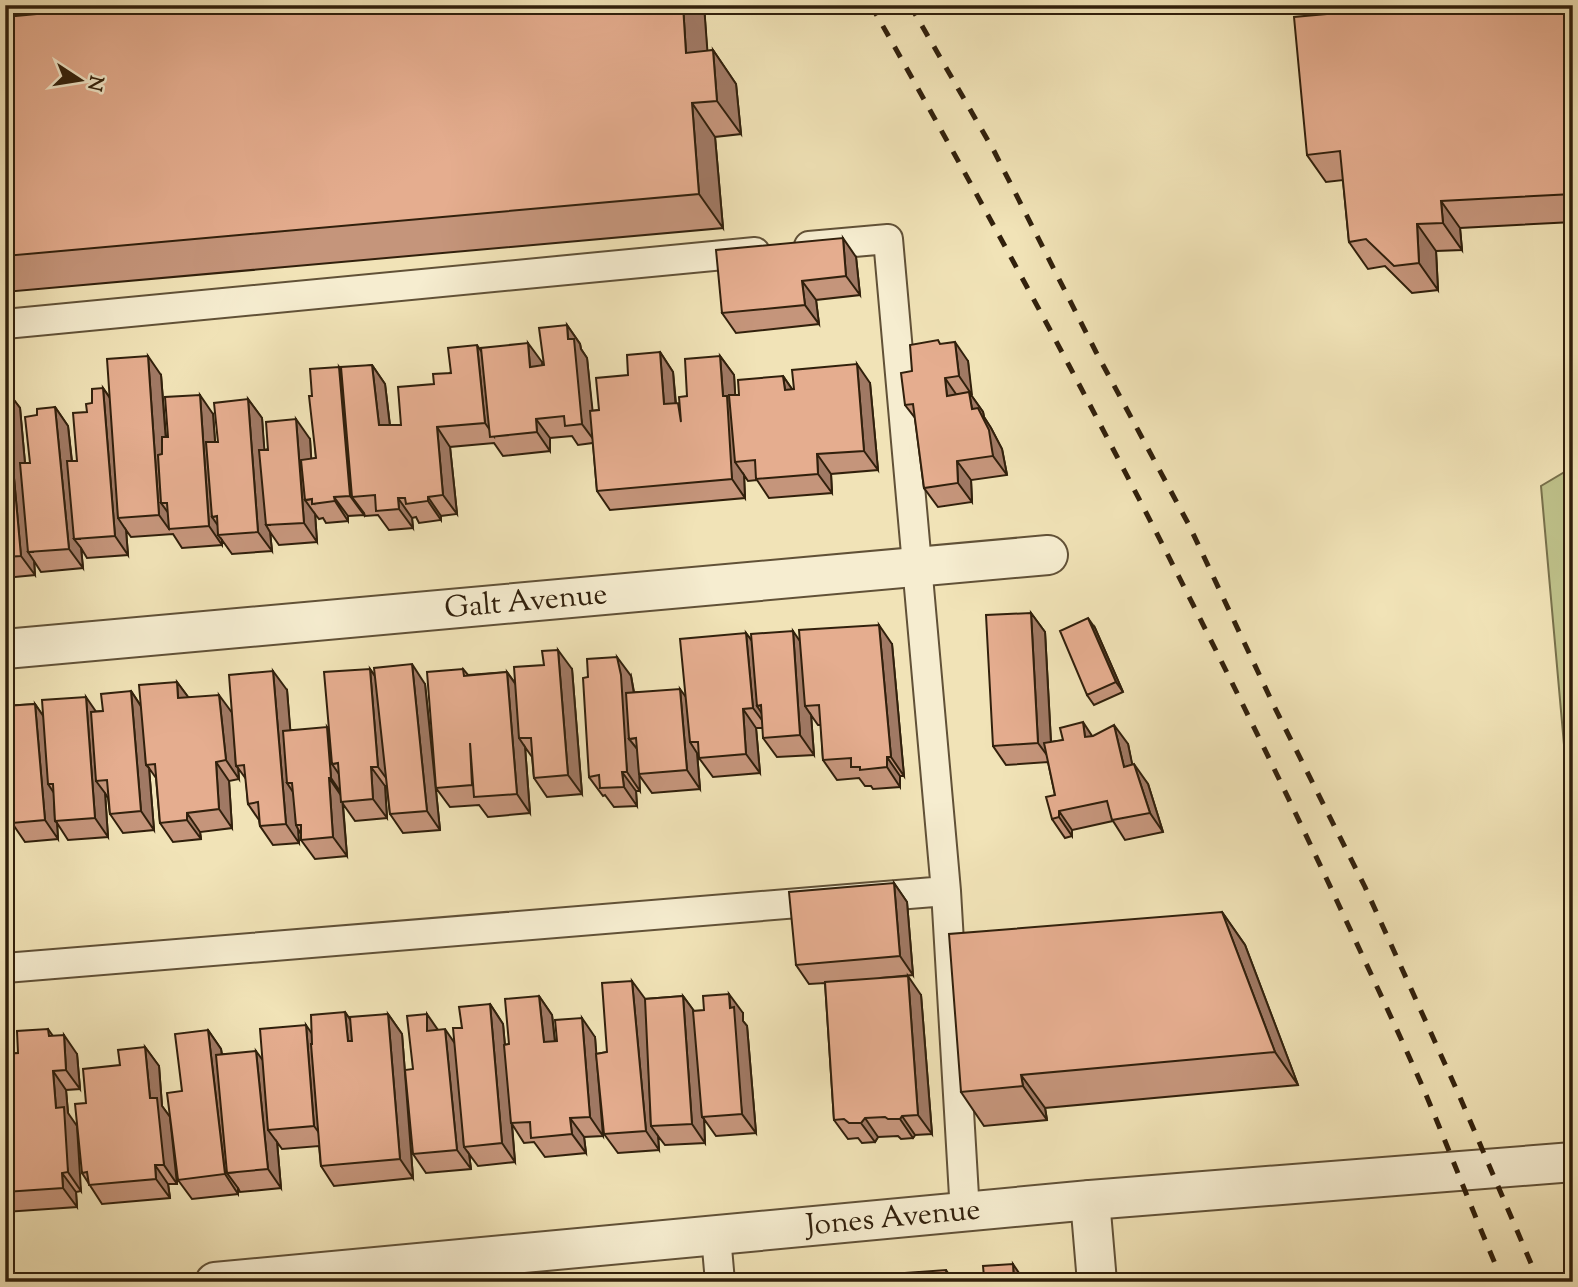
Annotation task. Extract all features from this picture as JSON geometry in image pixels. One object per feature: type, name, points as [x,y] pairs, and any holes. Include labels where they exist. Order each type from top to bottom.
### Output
[{"type":"street","name":"Galt Avenue","points":[[5,649],[1048,555]]},
{"type":"street","name":"Jones Avenue","points":[[215,1282],[1090,1200],[1573,1162]]},
{"type":"street","points":[[1090,1200],[1097,1282]]},
{"type":"lane","points":[[5,324],[888,239],[946,891],[965,1213]]},
{"type":"lane","points":[[5,968],[946,891]]},
{"type":"lane","points":[[716,1236],[720,1282]]},
{"type":"green space","points":[[1573,467],[1573,846],[1541,486]]},
{"type":"building","points":[[5,5],[86,5],[86,9],[5,17]]},
{"type":"building","points":[[132,5],[683,5],[686,53],[713,50],[717,101],[692,103],[699,194],[5,256],[5,17]]},
{"type":"building","points":[[1359,5],[1573,5],[1573,194],[1441,201],[1443,223],[1417,224],[1419,263],[1394,266],[1366,239],[1349,242],[1340,151],[1307,155],[1294,17],[1359,11]]},
{"type":"building","points":[[843,238],[846,276],[802,281],[805,305],[722,313],[716,250]]},
{"type":"building","points":[[567,325],[568,339],[574,339],[582,424],[565,426],[564,416],[536,419],[537,432],[490,437],[481,348],[528,343],[530,367],[544,365],[539,328]]},
{"type":"building","points":[[938,340],[940,344],[955,342],[959,376],[945,378],[947,396],[969,392],[972,409],[978,408],[989,430],[993,456],[957,461],[958,483],[924,488],[913,404],[905,405],[901,373],[912,371],[910,345]]},
{"type":"building","points":[[477,345],[485,423],[437,427],[443,495],[428,497],[428,501],[406,504],[405,498],[398,498],[399,509],[376,511],[375,495],[352,497],[341,367],[372,365],[379,425],[401,425],[398,387],[434,384],[433,374],[451,373],[448,348]]},
{"type":"building","points":[[660,352],[664,404],[678,403],[681,422],[679,397],[687,396],[685,359],[720,356],[723,396],[727,396],[732,479],[597,491],[590,411],[599,410],[596,378],[628,375],[627,355]]},
{"type":"building","points":[[148,356],[159,515],[118,518],[107,359]]},
{"type":"building","points":[[857,364],[864,451],[817,454],[818,474],[756,479],[755,460],[735,462],[729,395],[739,395],[738,380],[783,376],[785,390],[794,389],[792,370]]},
{"type":"building","points":[[339,367],[350,496],[334,497],[335,501],[312,504],[312,499],[305,500],[301,460],[316,458],[309,396],[312,396],[310,369]]},
{"type":"building","points":[[103,388],[115,536],[74,539],[67,461],[77,461],[73,413],[87,412],[86,404],[92,403],[92,389]]},
{"type":"building","points":[[5,389],[21,556],[5,557]]},
{"type":"building","points":[[200,395],[209,526],[169,529],[167,503],[161,503],[158,455],[162,454],[162,437],[168,437],[165,397]]},
{"type":"building","points":[[248,399],[258,532],[218,535],[217,516],[212,517],[206,442],[218,442],[214,403]]},
{"type":"building","points":[[55,407],[69,549],[28,552],[20,463],[30,463],[25,417],[37,415],[37,409]]},
{"type":"building","points":[[296,419],[304,523],[266,525],[259,450],[268,450],[266,422]]},
{"type":"building","points":[[1031,613],[1038,743],[993,746],[986,615]]},
{"type":"building","points":[[1088,618],[1116,682],[1087,695],[1060,631]]},
{"type":"building","points":[[879,625],[891,757],[887,757],[887,767],[860,770],[860,767],[851,767],[851,758],[823,760],[819,705],[805,706],[799,630]]},
{"type":"building","points":[[793,631],[800,735],[763,738],[761,705],[757,706],[751,634]]},
{"type":"building","points":[[746,633],[753,708],[743,709],[746,754],[699,758],[698,742],[690,742],[680,639]]},
{"type":"building","points":[[558,650],[568,775],[534,778],[531,738],[519,738],[514,667],[544,665],[542,651]]},
{"type":"building","points":[[617,657],[621,675],[627,772],[622,772],[624,787],[600,788],[599,775],[589,777],[583,678],[588,677],[587,659]]},
{"type":"building","points":[[412,664],[427,811],[390,814],[374,668]]},
{"type":"building","points":[[370,669],[378,767],[371,767],[373,799],[341,802],[338,763],[332,764],[324,672]]},
{"type":"building","points":[[463,669],[464,676],[507,672],[517,794],[474,797],[470,743],[472,785],[436,788],[427,672]]},
{"type":"building","points":[[273,671],[286,824],[260,826],[258,802],[248,804],[244,765],[236,766],[229,675]]},
{"type":"building","points":[[177,682],[178,698],[219,695],[226,760],[216,762],[219,809],[187,813],[187,820],[160,823],[155,764],[146,765],[139,685]]},
{"type":"building","points":[[680,689],[687,770],[639,774],[636,738],[629,739],[626,693]]},
{"type":"building","points":[[131,691],[141,811],[110,814],[107,780],[96,781],[91,712],[103,711],[101,694]]},
{"type":"building","points":[[86,697],[95,818],[55,821],[53,784],[48,784],[42,700]]},
{"type":"building","points":[[35,704],[45,820],[12,823],[10,788],[5,788],[5,706]]},
{"type":"building","points":[[1083,722],[1085,737],[1093,736],[1114,725],[1124,767],[1134,764],[1150,813],[1112,820],[1107,801],[1059,811],[1059,817],[1052,819],[1046,797],[1055,795],[1044,743],[1063,740],[1060,728]]},
{"type":"building","points":[[327,727],[333,837],[301,840],[301,825],[296,825],[292,783],[287,783],[283,731]]},
{"type":"building","points":[[894,883],[900,956],[796,965],[789,892]]},
{"type":"building","points":[[1222,912],[1275,1052],[1021,1075],[1023,1086],[961,1092],[949,934]]},
{"type":"building","points":[[908,976],[918,1115],[902,1116],[900,1119],[865,1118],[861,1123],[834,1120],[825,982]]},
{"type":"building","points":[[632,981],[646,1131],[604,1134],[596,1054],[607,1052],[602,983]]},
{"type":"building","points":[[729,994],[730,1008],[734,1007],[742,1114],[702,1117],[693,1011],[704,1010],[703,996]]},
{"type":"building","points":[[539,996],[544,1042],[557,1041],[555,1020],[582,1018],[590,1117],[570,1118],[572,1134],[531,1138],[530,1122],[511,1123],[504,1045],[509,1044],[505,999]]},
{"type":"building","points":[[683,996],[692,1124],[651,1126],[645,999]]},
{"type":"building","points":[[490,1004],[502,1143],[464,1147],[453,1028],[462,1028],[459,1007]]},
{"type":"building","points":[[345,1012],[348,1041],[352,1041],[350,1017],[388,1014],[400,1159],[321,1166],[311,1015]]},
{"type":"building","points":[[427,1014],[427,1031],[445,1029],[457,1150],[413,1154],[405,1070],[413,1069],[407,1016]]},
{"type":"building","points":[[306,1025],[314,1126],[268,1130],[260,1029]]},
{"type":"building","points":[[48,1029],[49,1036],[64,1035],[66,1070],[53,1071],[56,1108],[64,1107],[68,1172],[62,1173],[63,1188],[5,1192],[5,1054],[18,1053],[17,1031]]},
{"type":"building","points":[[208,1030],[225,1174],[178,1180],[167,1093],[182,1091],[175,1034]]},
{"type":"building","points":[[145,1047],[150,1098],[157,1098],[164,1165],[155,1165],[156,1179],[89,1185],[87,1172],[82,1173],[75,1104],[86,1103],[83,1069],[120,1065],[118,1050]]},
{"type":"building","points":[[256,1051],[268,1169],[227,1173],[216,1055]]},
{"type":"building","points":[[1013,1264],[1014,1282],[893,1282],[892,1274],[946,1270],[947,1279],[984,1277],[983,1266]]},
{"type":"building","points":[[848,1277],[849,1282],[800,1282]]},
{"type":"railway","points":[[871,5],[1056,341],[1232,683],[1424,1090],[1503,1282]]},
{"type":"railway","points":[[910,5],[994,151],[1096,352],[1189,525],[1274,706],[1365,887],[1459,1095],[1539,1282]]}]
